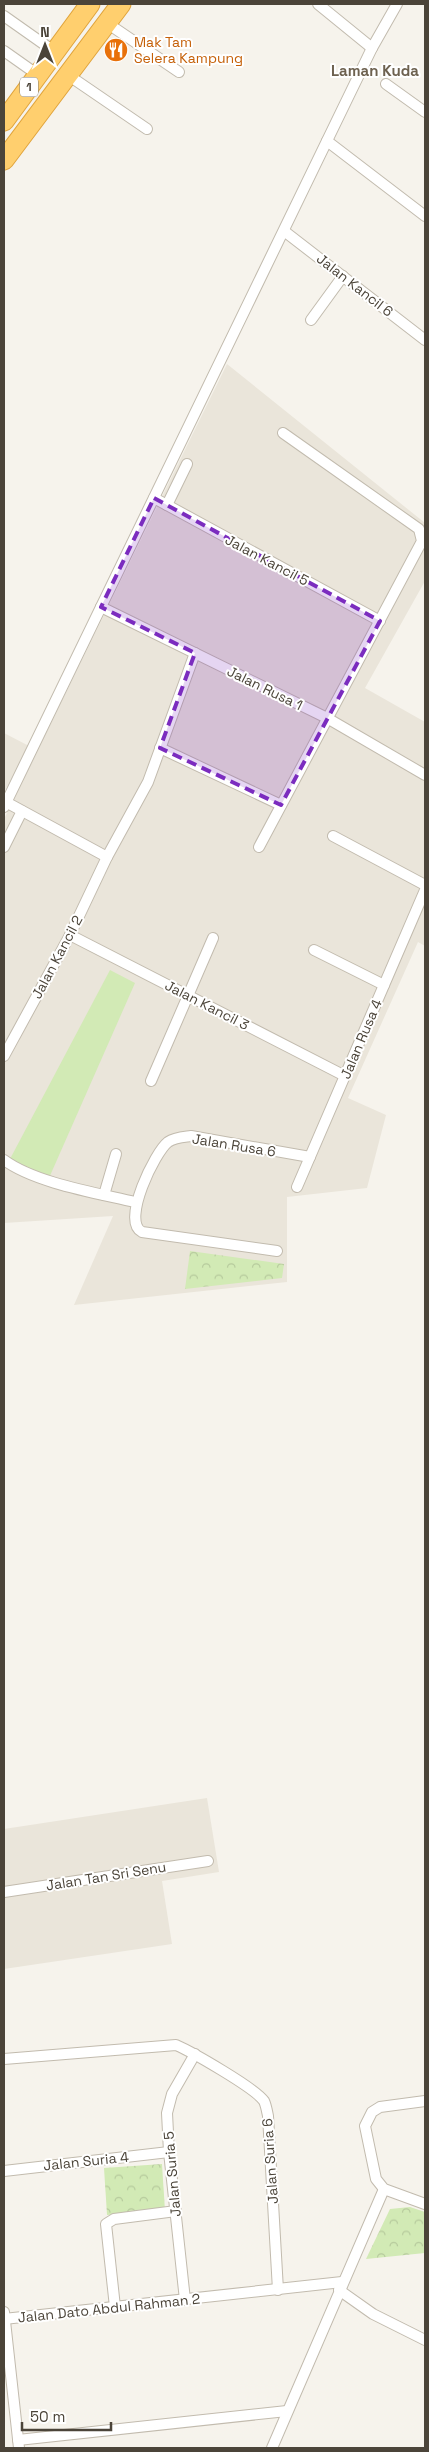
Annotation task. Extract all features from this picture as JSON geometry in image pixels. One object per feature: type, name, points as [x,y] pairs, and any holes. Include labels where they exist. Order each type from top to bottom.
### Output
[{"type":"highway","name":"1","points":[[4,121],[90,4]]},
{"type":"highway","name":"1","points":[[4,160],[121,4]]},
{"type":"street","points":[[318,4],[372,48]]},
{"type":"street","points":[[107,856],[5,804],[372,48],[397,4]]},
{"type":"street","points":[[4,16],[55,52]]},
{"type":"street","points":[[107,23],[179,72]]},
{"type":"street","points":[[4,51],[38,76]]},
{"type":"street","points":[[68,75],[147,129]]},
{"type":"street","points":[[386,84],[425,112]]},
{"type":"street","points":[[327,141],[425,216]]},
{"type":"street","name":"Jalan Kancil 6","points":[[284,231],[425,340]]},
{"type":"street","points":[[311,320],[343,276]]},
{"type":"street","points":[[259,847],[420,548],[422,535],[418,529],[283,432]]},
{"type":"street","points":[[167,506],[187,464]]},
{"type":"street","name":"Jalan Kancil 5","points":[[154,498],[380,621]]},
{"type":"street","name":"Jalan Rusa 1","points":[[101,607],[327,718],[425,775]]},
{"type":"street","name":"Jalan Kancil 2","points":[[4,1056],[70,935],[107,856],[139,800],[195,653]]},
{"type":"street","points":[[160,748],[281,805]]},
{"type":"street","points":[[4,847],[22,811]]},
{"type":"street","points":[[333,836],[425,885]]},
{"type":"street","name":"Jalan Rusa 4","points":[[297,1187],[425,890]]},
{"type":"street","name":"Jalan Kancil 3","points":[[70,935],[345,1076]]},
{"type":"street","points":[[151,1081],[213,938]]},
{"type":"street","points":[[314,950],[384,985]]},
{"type":"street","name":"Jalan Rusa 6","points":[[135,1202],[162,1148],[169,1141],[178,1137],[191,1136],[310,1157]]},
{"type":"street","points":[[104,1195],[116,1154]]},
{"type":"street","points":[[4,1160],[18,1168],[53,1182],[135,1202],[134,1224],[142,1232],[277,1251]]},
{"type":"street","name":"Jalan Tan Sri Senu","points":[[4,1892],[208,1861]]},
{"type":"street","name":"Jalan Suria 6","points":[[4,2059],[166,2044],[176,2045],[195,2054],[255,2093],[264,2101],[268,2116],[278,2290]]},
{"type":"street","name":"Jalan Suria 5","points":[[184,2300],[169,2152],[169,2103],[176,2086],[195,2054]]},
{"type":"street","points":[[425,2101],[380,2107],[372,2112],[365,2126],[376,2179],[384,2189],[425,2204]]},
{"type":"street","name":"Jalan Suria 4","points":[[4,2170],[169,2152]]},
{"type":"street","points":[[272,2448],[286,2411],[384,2189]]},
{"type":"street","points":[[115,2307],[106,2224],[114,2219],[176,2211]]},
{"type":"street","points":[[341,2286],[373,2314],[425,2340]]},
{"type":"street","name":"Jalan Dato Abdul Rahman 2","points":[[18,2444],[4,2319],[278,2290],[341,2286]]},
{"type":"street","points":[[4,2312],[4,2319]]},
{"type":"street","points":[[18,2444],[286,2411]]},
{"type":"highlighted area","points":[[154,498],[380,621],[281,805],[160,748],[195,653],[101,607]]},
{"type":"shaded area","points":[[227,364],[425,523],[425,581],[365,688],[425,722],[425,946],[418,942],[348,1098],[386,1115],[367,1188],[287,1197],[287,1282],[74,1305],[113,1216],[4,1223],[4,819]]},
{"type":"shaded area","points":[[4,733],[29,746],[4,792]]},
{"type":"shaded area","points":[[207,1798],[219,1872],[162,1881],[172,1944],[4,1969],[4,1829]]},
{"type":"green space","points":[[110,970],[135,983],[49,1178],[10,1159]]},
{"type":"green space","points":[[190,1251],[284,1264],[282,1278],[185,1289]]},
{"type":"green space","points":[[162,2164],[165,2211],[107,2215],[104,2168]]},
{"type":"green space","points":[[410,2207],[425,2212],[425,2253],[366,2259],[390,2209]]},
{"type":"place","name":"Mak Tam Selera Kampung","points":[[116,50]]},
{"type":"district","name":"Laman Kuda","points":[[375,70]]}]
